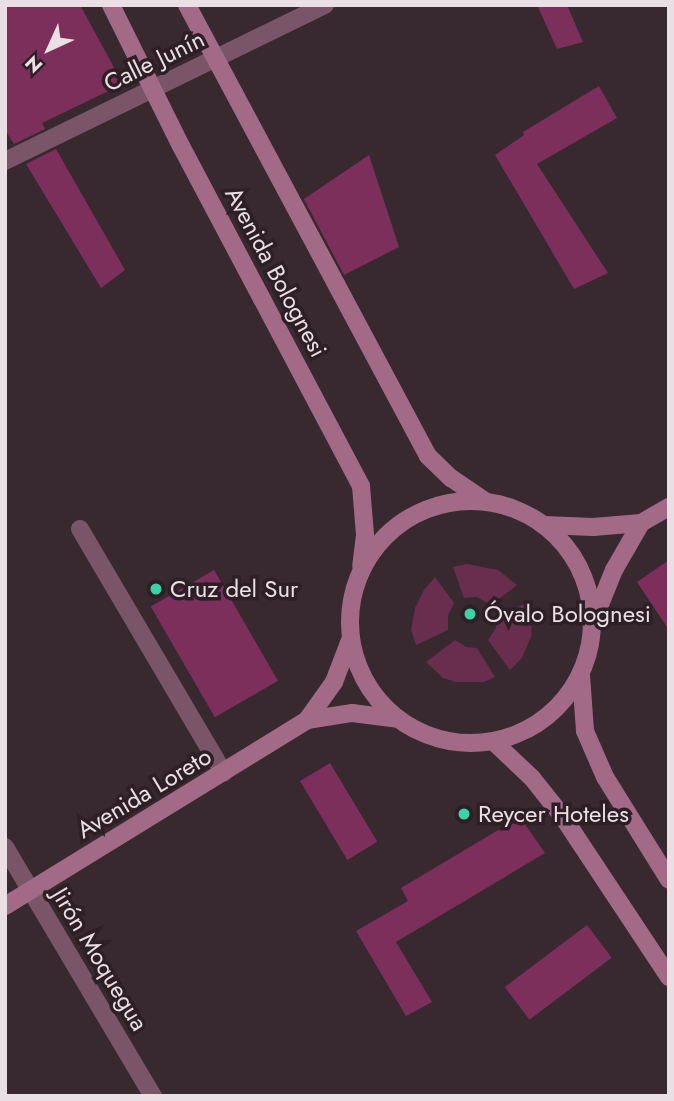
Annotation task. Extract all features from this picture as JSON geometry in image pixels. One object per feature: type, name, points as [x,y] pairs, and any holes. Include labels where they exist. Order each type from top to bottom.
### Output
[{"type":"main road","name":"Avenida Bolognesi","points":[[111,5],[181,146],[361,486],[365,536],[361,569]]},
{"type":"main road","name":"Avenida Bolognesi","points":[[187,5],[428,456],[451,478],[485,501]]},
{"type":"main road","points":[[453,501],[485,501],[516,509],[544,525],[564,544],[579,567],[589,593],[593,620],[591,648],[582,675],[566,699],[546,719],[521,733],[494,742],[460,743],[428,736],[398,719],[375,697],[359,670],[350,639],[351,603],[361,569],[381,539],[414,514],[453,501]]},
{"type":"main road","points":[[544,525],[593,527],[642,523],[669,507]]},
{"type":"main road","points":[[593,620],[614,570],[642,523]]},
{"type":"main road","name":"Avenida Loreto","points":[[5,906],[307,720],[334,682],[350,639]]},
{"type":"main road","points":[[582,675],[585,730],[605,778],[669,880]]},
{"type":"main road","name":"Avenida Loreto","points":[[307,720],[352,713],[398,719]]},
{"type":"main road","points":[[494,742],[532,778],[563,817],[669,977]]},
{"type":"street","name":"Calle Junín","points":[[5,161],[324,5]]},
{"type":"street","points":[[80,529],[224,773]]},
{"type":"street","name":"Jirón Moquegua","points":[[5,847],[153,1096]]},
{"type":"shaded area","points":[[467,564],[498,570],[517,585],[491,605],[477,597],[464,598],[453,567]]},
{"type":"shaded area","points":[[435,577],[454,603],[448,615],[448,630],[416,645],[411,630],[415,608],[424,590]]},
{"type":"shaded area","points":[[528,603],[532,618],[531,637],[522,658],[510,670],[488,640],[496,628],[496,615]]},
{"type":"shaded area","points":[[455,640],[466,647],[477,648],[495,677],[484,682],[456,682],[443,678],[426,662]]},
{"type":"building","points":[[5,5],[80,5],[123,84],[42,123],[45,129],[14,144],[5,130]]},
{"type":"building","points":[[537,5],[567,5],[583,42],[557,49]]},
{"type":"building","points":[[599,86],[617,118],[537,164],[608,273],[574,289],[495,155],[524,135],[523,132]]},
{"type":"building","points":[[56,149],[125,270],[101,288],[26,164]]},
{"type":"building","points":[[369,155],[399,247],[344,275],[304,199]]},
{"type":"building","points":[[669,560],[669,630],[637,582]]},
{"type":"building","points":[[214,570],[278,681],[215,717],[151,606]]},
{"type":"building","points":[[330,763],[377,842],[347,860],[300,781]]},
{"type":"building","points":[[520,817],[545,853],[396,942],[432,1002],[406,1016],[356,931],[408,901],[401,888]]},
{"type":"building","points":[[587,925],[612,958],[529,1020],[505,987]]},
{"type":"place","name":"Cruz del Sur","points":[[156,589]]},
{"type":"place","name":"Óvalo Bolognesi","points":[[470,614]]},
{"type":"place","name":"Reycer Hoteles","points":[[464,814]]}]
